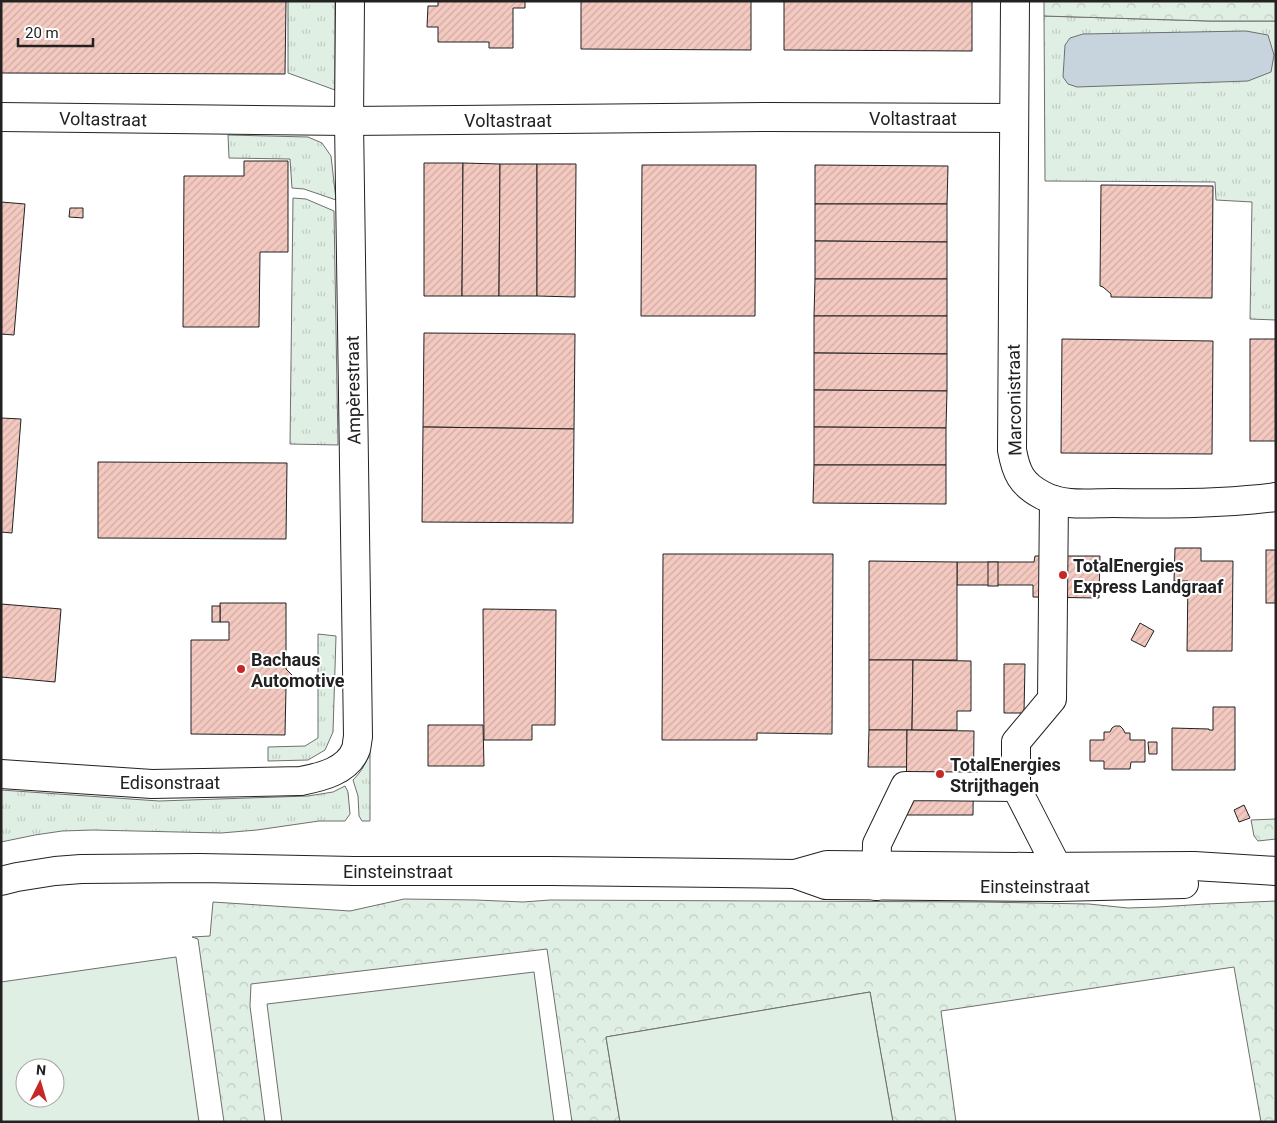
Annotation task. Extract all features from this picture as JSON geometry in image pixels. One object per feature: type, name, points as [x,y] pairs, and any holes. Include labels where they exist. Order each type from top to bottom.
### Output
[{"type":"street","name":"Ampèrestraat","points":[[337,770],[350,759],[356,750],[358,737],[349,121],[350,1]]},
{"type":"street","name":"Marconistraat","points":[[1015,1],[1012,450],[1015,466],[1022,480],[1043,496],[1061,502],[1146,504],[1247,501],[1276,497]]},
{"type":"street","name":"Voltastraat","points":[[1,118],[349,121],[1014,118]]},
{"type":"street","points":[[1054,500],[1052,699],[1016,742],[1016,787],[1057,877]]},
{"type":"street","name":"Edisonstraat","points":[[1,774],[152,784],[301,781],[324,776],[337,770]]},
{"type":"street","points":[[876,875],[877,844],[905,786],[1016,787]]},
{"type":"street","name":"Einsteinstraat","points":[[1,881],[81,868],[795,874],[826,885],[876,875],[1057,877],[1193,884],[1276,873]]},
{"type":"green space","points":[[288,1],[335,1],[335,90],[288,73]]},
{"type":"green space","points":[[1044,1],[1276,1],[1276,21],[1044,16]]},
{"type":"green space","points":[[1044,16],[1276,21],[1276,320],[1250,319],[1252,202],[1216,200],[1215,182],[1045,181]]},
{"type":"green space","points":[[228,135],[308,137],[322,143],[331,156],[336,200],[304,189],[292,188],[290,159],[229,158]]},
{"type":"green space","points":[[293,198],[306,199],[334,211],[338,445],[290,444]]},
{"type":"green space","points":[[318,634],[336,636],[333,732],[325,750],[308,760],[268,761],[268,747],[305,746],[318,738]]},
{"type":"green space","points":[[370,748],[370,821],[362,821],[359,816],[358,796],[353,780],[364,765]]},
{"type":"green space","points":[[345,786],[348,792],[350,814],[345,821],[319,821],[221,833],[62,831],[1,842],[1,790],[159,801],[308,796],[333,792]]},
{"type":"green space","points":[[1276,819],[1276,839],[1258,841],[1254,836],[1251,820]]},
{"type":"green space","points":[[404,899],[523,902],[550,900],[982,902],[1089,904],[1128,908],[1276,901],[1276,1122],[1261,1122],[1234,967],[941,1011],[956,1122],[893,1122],[870,992],[606,1037],[620,1122],[572,1122],[547,949],[251,984],[250,1006],[265,1122],[224,1122],[198,939],[192,937],[210,936],[213,902],[350,911]]},
{"type":"green space","points":[[176,957],[199,1122],[1,1122],[1,982]]},
{"type":"green space","points":[[534,972],[554,1122],[282,1122],[267,1004]]},
{"type":"green space","points":[[870,992],[893,1122],[620,1122],[606,1037]]},
{"type":"shaded area","points":[[1246,31],[1268,35],[1274,55],[1271,72],[1248,81],[1077,87],[1068,84],[1063,77],[1065,45],[1070,38],[1083,34]]},
{"type":"building","points":[[1,1],[286,1],[285,74],[1,73]]},
{"type":"building","points":[[438,1],[525,1],[525,8],[513,8],[513,48],[489,48],[489,42],[438,42],[438,27],[427,27],[428,6],[438,6]]},
{"type":"building","points":[[581,1],[751,1],[751,50],[581,49]]},
{"type":"building","points":[[784,1],[972,1],[972,51],[784,50]]},
{"type":"building","points":[[244,161],[288,161],[288,252],[260,252],[259,327],[183,327],[184,176],[244,176]]},
{"type":"building","points":[[424,163],[463,163],[462,296],[424,296]]},
{"type":"building","points":[[463,163],[500,164],[499,296],[462,296]]},
{"type":"building","points":[[500,164],[537,164],[537,296],[499,296]]},
{"type":"building","points":[[537,164],[576,164],[575,297],[537,296]]},
{"type":"building","points":[[642,165],[756,165],[755,316],[641,316]]},
{"type":"building","points":[[815,165],[948,166],[947,204],[815,204]]},
{"type":"building","points":[[1101,185],[1213,186],[1212,298],[1111,297],[1111,294],[1100,286]]},
{"type":"building","points":[[1,202],[25,204],[14,335],[1,334]]},
{"type":"building","points":[[815,204],[947,204],[947,242],[815,241]]},
{"type":"building","points":[[70,208],[83,208],[83,218],[69,217]]},
{"type":"building","points":[[815,241],[947,242],[947,279],[815,279]]},
{"type":"building","points":[[815,279],[947,279],[947,316],[814,316]]},
{"type":"building","points":[[814,316],[947,316],[947,354],[814,353]]},
{"type":"building","points":[[424,333],[575,334],[574,429],[423,427]]},
{"type":"building","points":[[1062,339],[1213,341],[1212,454],[1061,453]]},
{"type":"building","points":[[1250,339],[1276,339],[1276,441],[1250,441]]},
{"type":"building","points":[[814,353],[947,354],[947,391],[814,390]]},
{"type":"building","points":[[814,390],[947,391],[946,428],[814,427]]},
{"type":"building","points":[[1,418],[21,419],[12,533],[1,532]]},
{"type":"building","points":[[423,427],[574,429],[573,523],[422,522]]},
{"type":"building","points":[[814,427],[946,428],[946,465],[814,465]]},
{"type":"building","points":[[98,462],[287,463],[286,539],[98,538]]},
{"type":"building","points":[[814,465],[946,465],[946,504],[813,503]]},
{"type":"building","points":[[1175,548],[1201,548],[1201,561],[1233,561],[1232,651],[1187,651],[1188,581],[1174,581]]},
{"type":"building","points":[[1266,550],[1276,550],[1276,603],[1266,603]]},
{"type":"building","points":[[663,554],[833,554],[832,734],[757,733],[757,740],[662,740]]},
{"type":"building","points":[[1035,556],[1100,556],[1099,598],[1033,597],[1033,585],[957,585],[957,562],[1034,562]]},
{"type":"building","points":[[869,561],[957,562],[957,660],[869,660]]},
{"type":"building","points":[[988,562],[998,562],[998,586],[988,586]]},
{"type":"building","points":[[220,603],[286,603],[286,669],[293,676],[286,688],[285,735],[191,734],[191,640],[229,640],[229,622],[220,622]]},
{"type":"building","points":[[1,604],[61,609],[55,682],[1,677]]},
{"type":"building","points":[[212,606],[220,606],[220,622],[212,622]]},
{"type":"building","points":[[483,609],[556,610],[555,725],[532,725],[532,740],[484,740]]},
{"type":"building","points":[[1140,623],[1154,631],[1145,647],[1131,640]]},
{"type":"building","points":[[869,660],[913,660],[912,730],[869,730]]},
{"type":"building","points":[[913,660],[971,661],[971,711],[957,711],[957,730],[912,730]]},
{"type":"building","points":[[1004,664],[1025,664],[1024,713],[1004,713]]},
{"type":"building","points":[[1213,707],[1235,707],[1235,770],[1172,770],[1172,728],[1213,730]]},
{"type":"building","points":[[428,725],[483,725],[484,766],[428,766]]},
{"type":"building","points":[[1115,726],[1120,726],[1125,733],[1130,733],[1130,740],[1145,740],[1145,762],[1131,762],[1130,769],[1104,769],[1104,761],[1090,761],[1090,740],[1104,740],[1104,732],[1110,732]]},
{"type":"building","points":[[869,730],[907,730],[907,767],[868,767]]},
{"type":"building","points":[[907,730],[974,731],[973,815],[906,815]]},
{"type":"building","points":[[1148,742],[1157,742],[1157,754],[1149,754]]},
{"type":"building","points":[[1244,805],[1250,818],[1239,822],[1234,810]]},
{"type":"place","name":"TotalEnergies Express Landgraaf","points":[[1063,575]]},
{"type":"place","name":"Bachaus Automotive","points":[[241,669]]},
{"type":"place","name":"TotalEnergies Strijthagen","points":[[940,774]]}]
